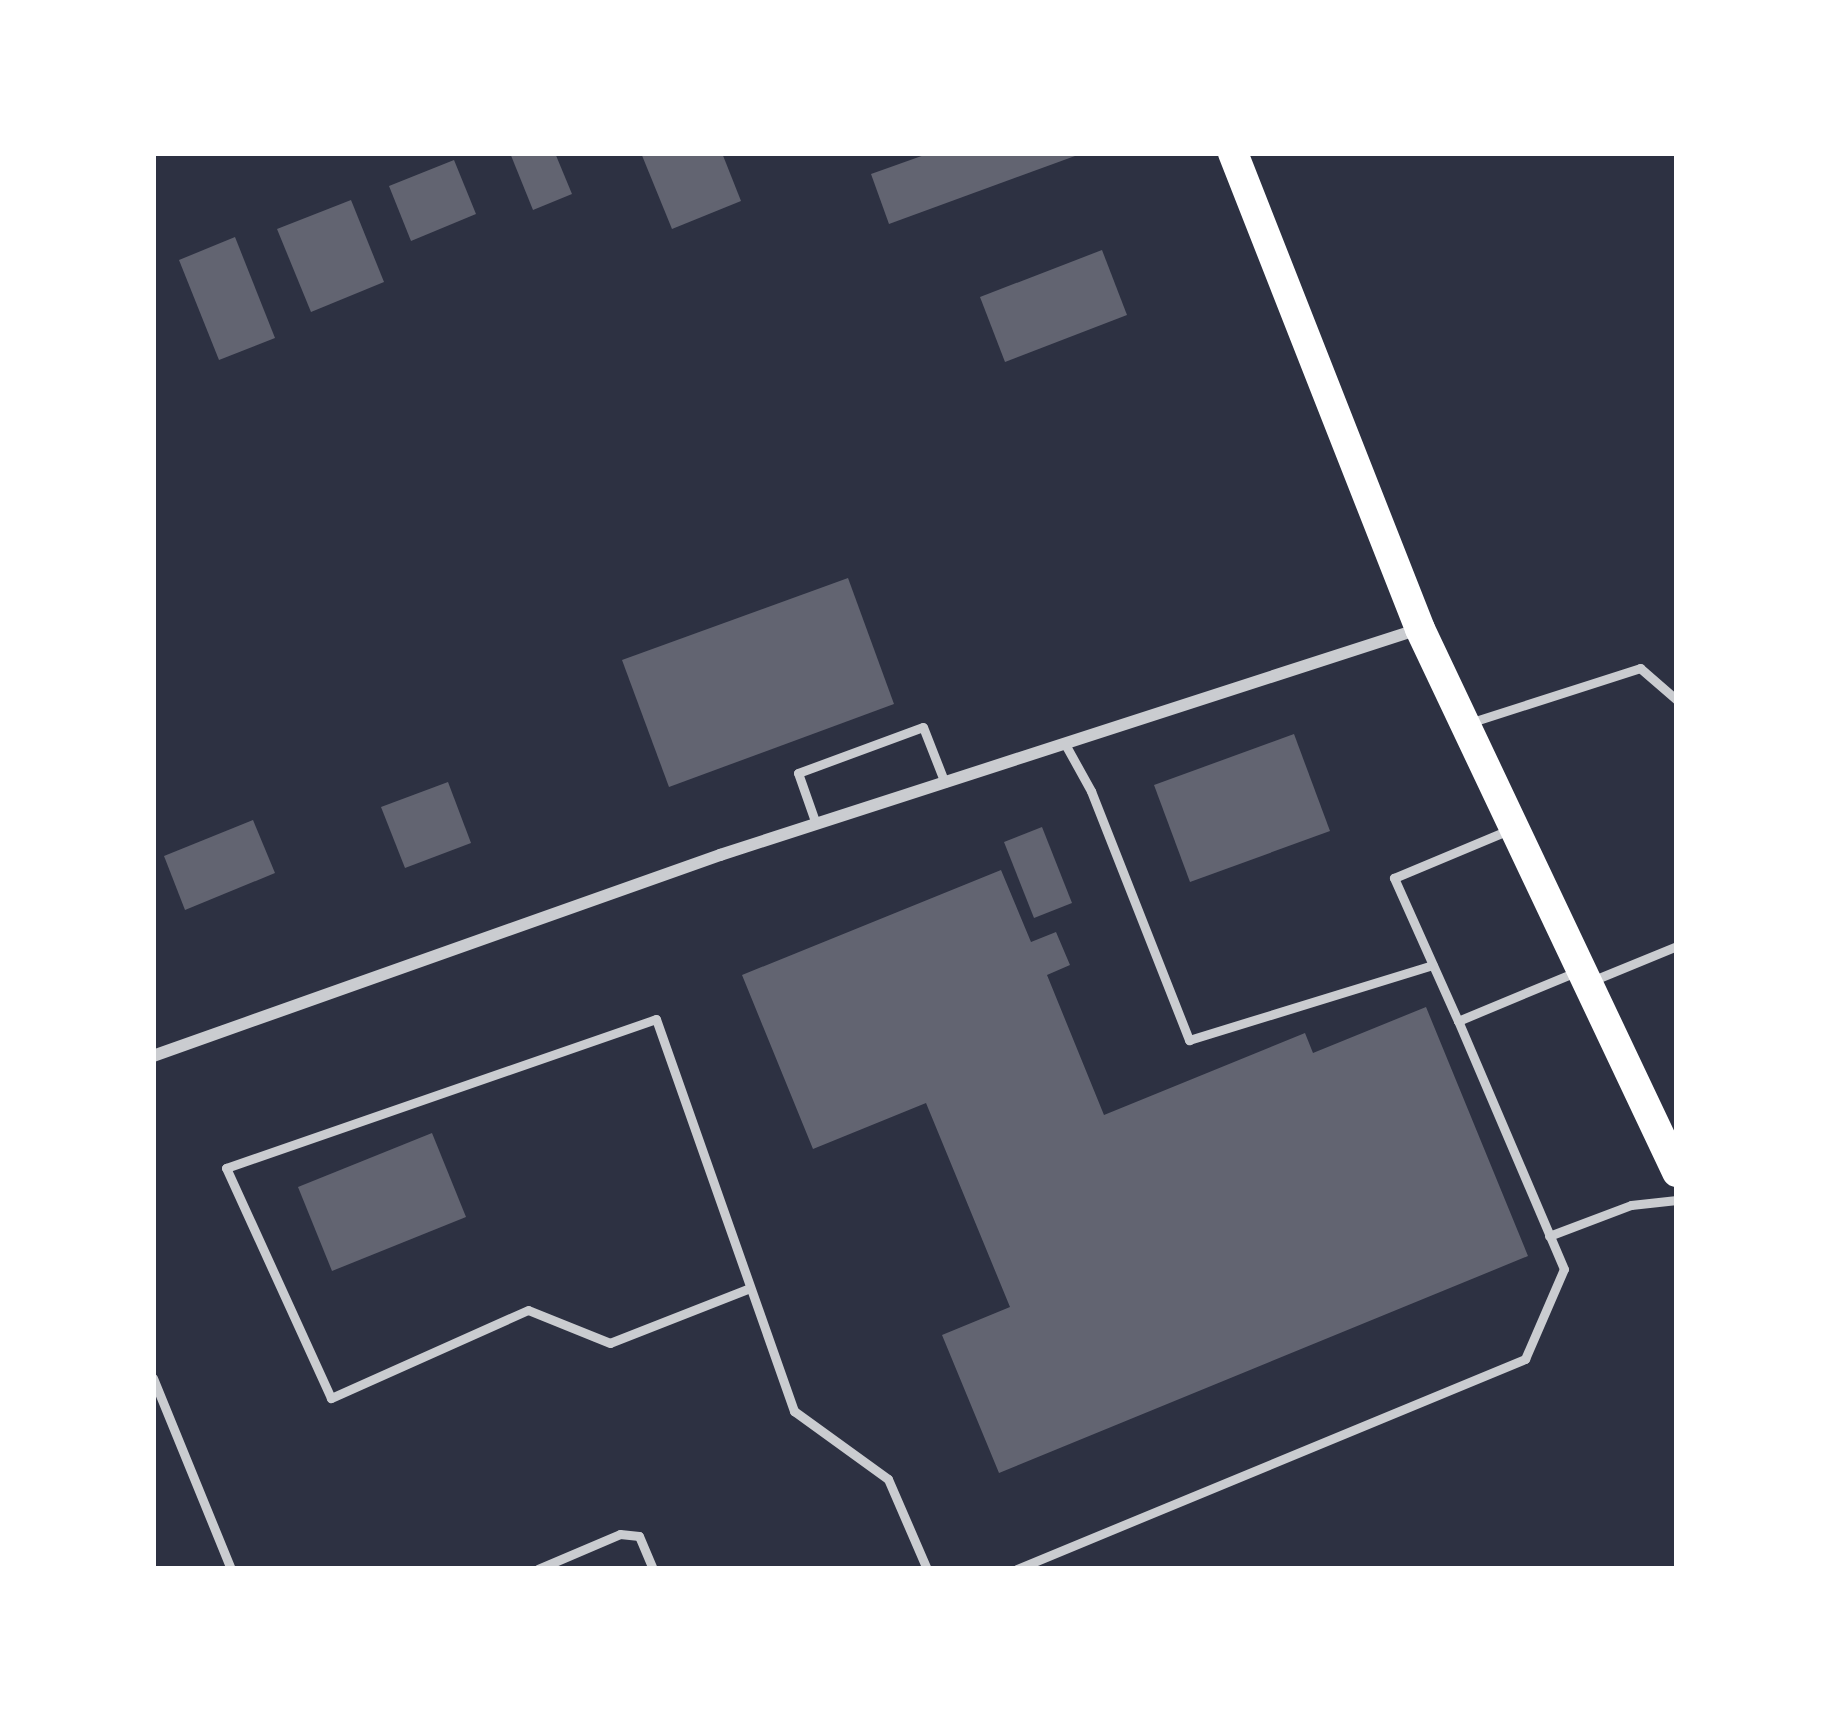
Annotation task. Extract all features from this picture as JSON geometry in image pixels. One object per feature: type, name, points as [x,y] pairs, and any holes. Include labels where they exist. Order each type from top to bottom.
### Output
[{"type":"main road","points":[[1233,153],[1420,629],[1677,1172]]},
{"type":"street","points":[[153,1056],[815,824],[1420,629]]},
{"type":"lane","points":[[1466,725],[1640,668],[1677,700]]},
{"type":"lane","points":[[815,824],[797,772],[923,728],[945,783]]},
{"type":"lane","points":[[1066,744],[1091,790],[1189,1040],[1433,965]]},
{"type":"lane","points":[[1017,1569],[1525,1359],[1564,1269],[1394,878],[1515,828]]},
{"type":"lane","points":[[1458,1021],[1677,946]]},
{"type":"lane","points":[[750,1288],[610,1343],[528,1310],[331,1398],[226,1168],[656,1019],[794,1411],[888,1479],[928,1569]]},
{"type":"lane","points":[[1549,1236],[1631,1205],[1677,1200]]},
{"type":"lane","points":[[153,1378],[231,1569]]},
{"type":"lane","points":[[538,1569],[620,1534],[639,1536],[653,1569]]},
{"type":"building","points":[[510,153],[555,153],[572,194],[533,210]]},
{"type":"building","points":[[641,153],[722,153],[741,201],[672,229]]},
{"type":"building","points":[[930,153],[1075,156],[889,224],[871,174]]},
{"type":"building","points":[[454,160],[476,214],[411,241],[389,186]]},
{"type":"building","points":[[351,200],[384,282],[311,312],[277,229]]},
{"type":"building","points":[[235,237],[275,338],[219,360],[179,260]]},
{"type":"building","points":[[1102,250],[1127,315],[1005,362],[980,297]]},
{"type":"building","points":[[848,578],[894,704],[669,787],[622,660]]},
{"type":"building","points":[[1294,734],[1330,831],[1190,882],[1154,785]]},
{"type":"building","points":[[448,782],[471,843],[405,868],[381,807]]},
{"type":"building","points":[[253,820],[275,873],[185,910],[164,856]]},
{"type":"building","points":[[1042,827],[1072,903],[1034,918],[1004,842]]},
{"type":"building","points":[[1001,870],[1031,942],[1056,932],[1070,965],[1047,975],[1104,1115],[1305,1033],[1313,1053],[1426,1007],[1528,1256],[999,1473],[942,1335],[1010,1307],[926,1103],[813,1149],[742,975]]},
{"type":"building","points":[[432,1133],[466,1217],[332,1271],[298,1187]]}]
